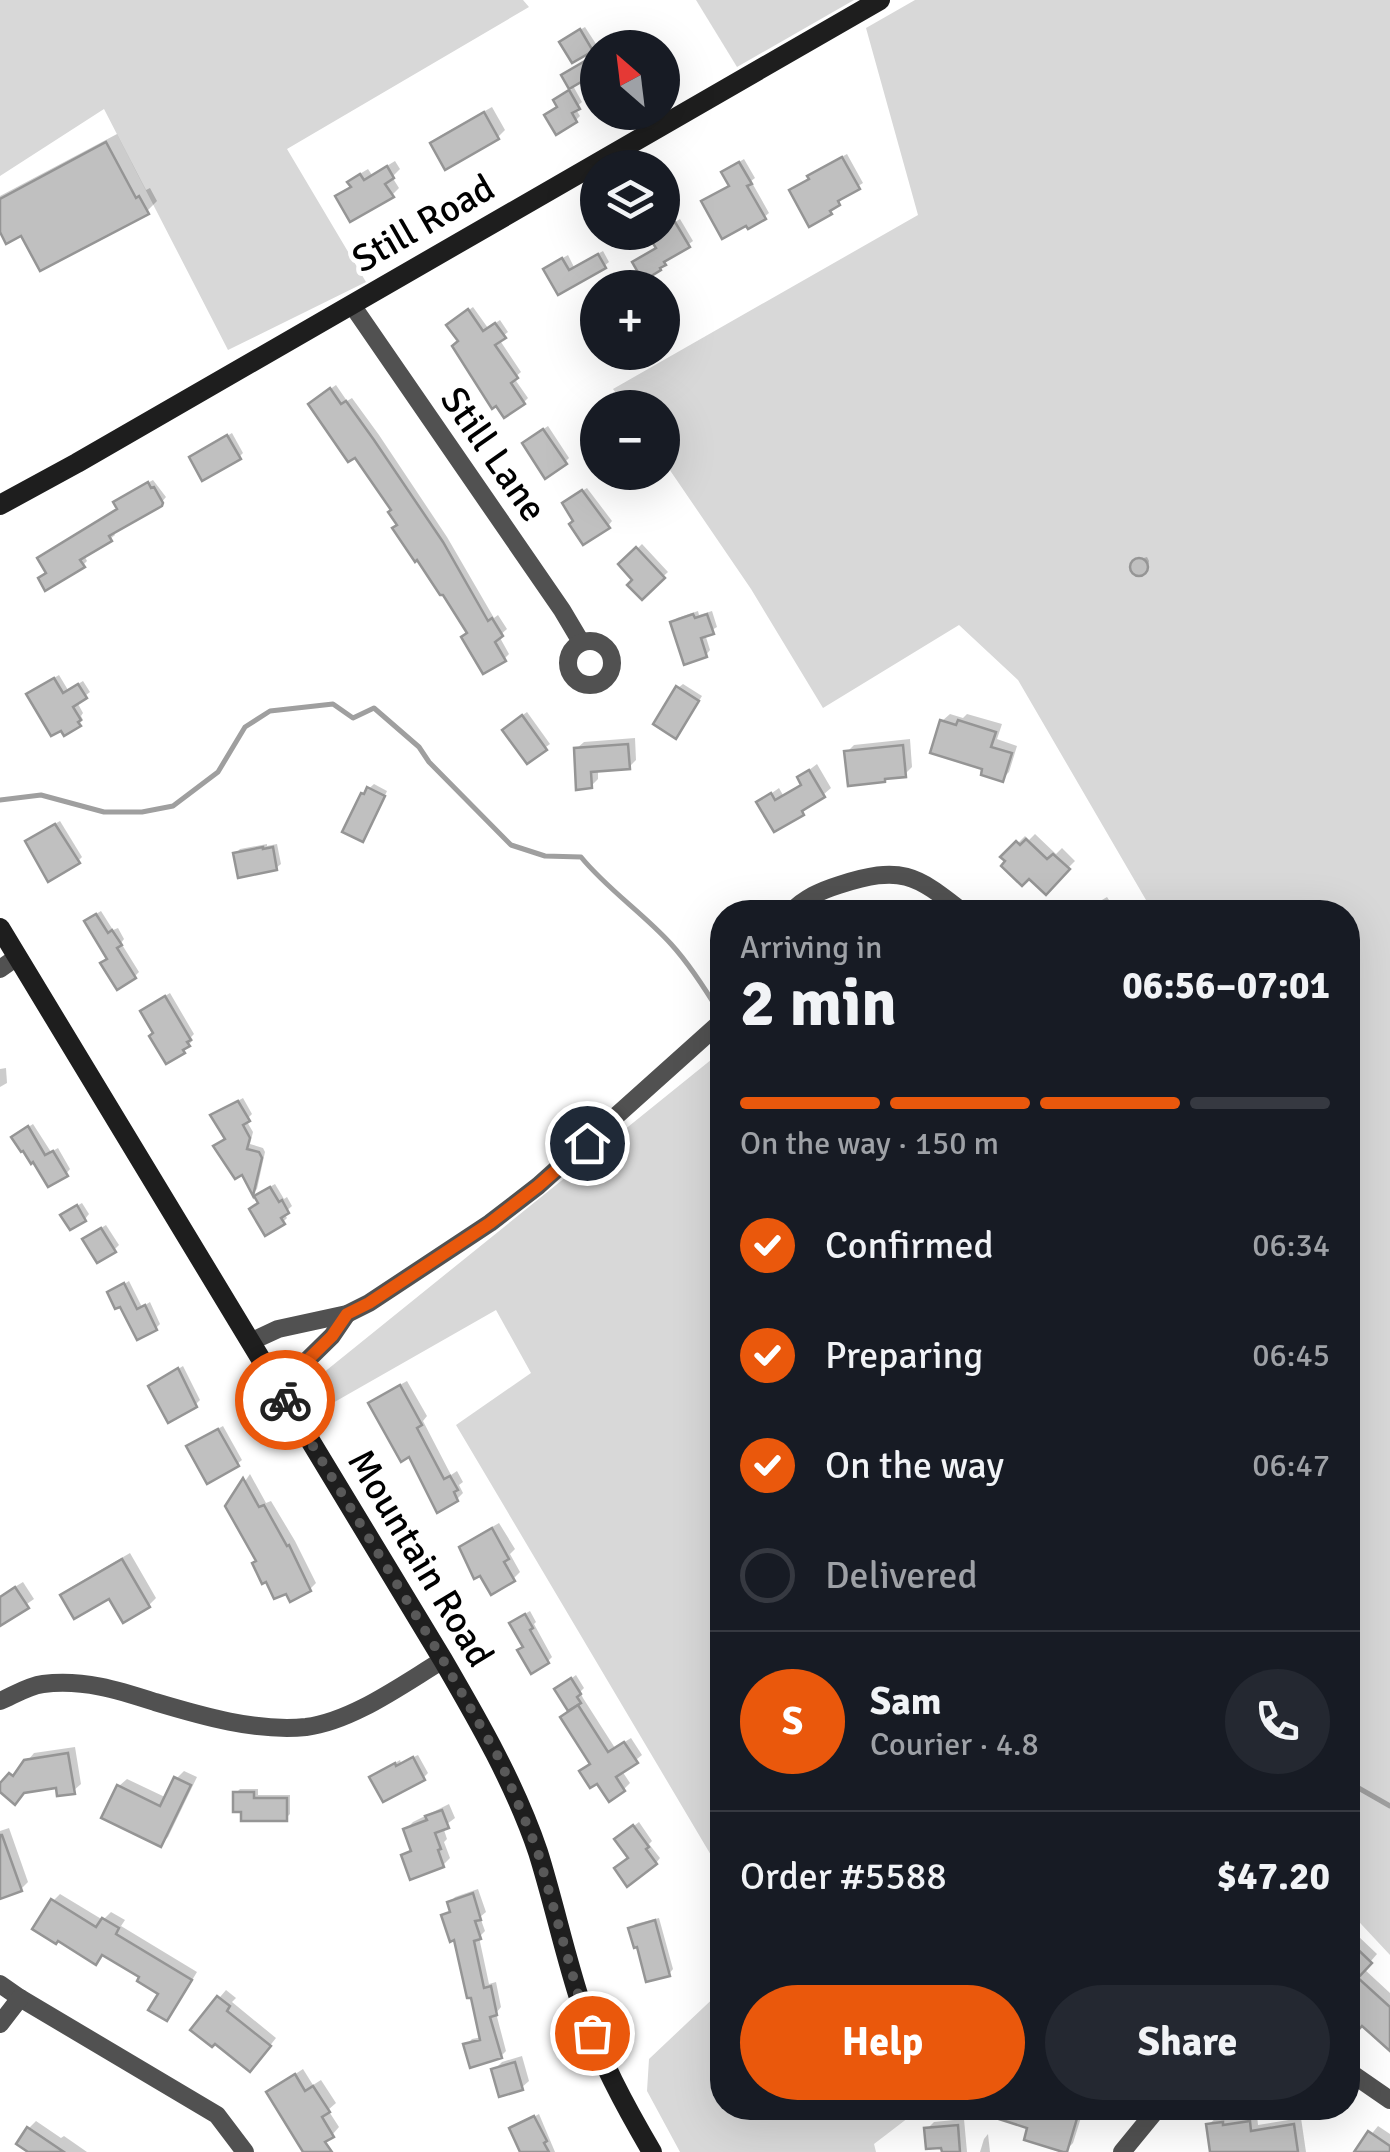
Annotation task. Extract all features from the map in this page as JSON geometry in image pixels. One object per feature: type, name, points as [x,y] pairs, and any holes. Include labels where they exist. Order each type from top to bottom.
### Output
[{"type":"main road","name":"Still Road","points":[[0,505],[880,0]]},
{"type":"main road","name":"Mountain Road","points":[[0,928],[9,963],[250,1342],[500,1760],[537,1849],[582,2008],[602,2058],[652,2152]]},
{"type":"street","name":"Still Lane","points":[[352,305],[562,610],[580,642]]},
{"type":"street","points":[[804,900],[866,876],[896,873],[930,886],[948,900]]},
{"type":"street","points":[[250,1342],[278,1330],[347,1314],[490,1223],[538,1186],[710,1032]]},
{"type":"street","points":[[278,1389],[332,1336],[347,1314]]},
{"type":"street","points":[[0,1700],[38,1685],[98,1684],[188,1711],[266,1727],[308,1726],[353,1712],[443,1660]]},
{"type":"street","points":[[0,1984],[217,2116],[245,2152]]},
{"type":"street","points":[[0,2024],[20,1998]]},
{"type":"street","points":[[1360,2079],[1390,2100]]},
{"type":"street","points":[[1122,2152],[1148,2120]]},
{"type":"shaded area","points":[[0,0],[523,0],[529,7],[287,149],[366,282],[228,350],[104,109],[0,176]]},
{"type":"shaded area","points":[[696,0],[854,0],[737,67]]},
{"type":"shaded area","points":[[915,0],[1390,0],[1390,1955],[1360,1923],[1360,900],[1146,900],[1018,680],[959,625],[823,708],[751,589],[680,485],[680,390],[613,389],[646,370],[680,370],[680,351],[918,215],[866,28]]},
{"type":"shaded area","points":[[710,1061],[710,1854],[456,1425],[531,1373],[496,1310],[324,1408],[307,1386]]},
{"type":"shaded area","points":[[710,2001],[710,2120],[905,2120],[874,2144],[876,2152],[680,2152],[647,2091],[649,2059]]},
{"type":"building","points":[[580,29],[580,58],[572,63],[559,42]]},
{"type":"building","points":[[580,64],[580,83],[569,89],[561,75]]},
{"type":"building","points":[[569,90],[580,109],[572,113],[577,122],[556,135],[544,115],[557,107],[553,100]]},
{"type":"building","points":[[484,112],[499,139],[445,170],[430,143]]},
{"type":"building","points":[[106,142],[149,214],[40,271],[21,236],[6,244],[0,232],[0,199]]},
{"type":"building","points":[[842,157],[860,189],[838,201],[840,205],[830,211],[832,214],[809,227],[789,190]]},
{"type":"building","points":[[739,162],[752,184],[747,186],[766,219],[722,239],[701,201],[729,186],[721,172]]},
{"type":"building","points":[[387,166],[394,178],[385,184],[394,197],[350,222],[335,196],[351,187],[347,182],[360,174],[364,180]]},
{"type":"building","points":[[680,230],[690,247],[664,262],[661,270],[637,270],[632,262],[653,250],[680,250]]},
{"type":"building","points":[[598,254],[606,268],[580,270],[580,283],[558,295],[543,269],[562,258],[569,270]]},
{"type":"building","points":[[468,309],[483,331],[495,323],[506,338],[495,345],[518,378],[511,383],[525,404],[504,418],[496,406],[492,409],[452,346],[458,341],[446,325]]},
{"type":"building","points":[[330,388],[341,404],[346,401],[374,440],[443,542],[488,621],[492,618],[503,636],[495,642],[506,661],[483,674],[461,637],[467,633],[392,528],[397,525],[388,512],[391,510],[355,458],[348,462],[308,404]]},
{"type":"building","points":[[543,429],[567,464],[545,479],[522,443]]},
{"type":"building","points":[[227,435],[241,459],[202,481],[189,457]]},
{"type":"building","points":[[148,482],[162,506],[109,536],[112,541],[80,560],[85,567],[45,591],[38,578],[46,573],[37,558],[117,509],[113,502]]},
{"type":"building","points":[[582,490],[610,528],[583,545],[569,524],[573,521],[562,503]]},
{"type":"building","points":[[636,547],[665,578],[642,600],[627,585],[632,580],[618,564]]},
{"type":"building","points":[[1139,558],[1146,560],[1146,574],[1139,576],[1132,574],[1130,567],[1132,560]]},
{"type":"building","points":[[693,614],[695,618],[707,614],[714,634],[701,638],[707,657],[684,665],[670,622]]},
{"type":"building","points":[[54,678],[63,693],[78,684],[87,698],[73,707],[81,726],[64,736],[61,731],[51,736],[26,694]]},
{"type":"building","points":[[676,686],[699,701],[676,739],[653,724]]},
{"type":"building","points":[[522,715],[547,750],[527,764],[502,730]]},
{"type":"building","points":[[940,720],[956,725],[958,720],[996,732],[991,747],[1012,753],[1003,782],[981,775],[982,769],[930,753]]},
{"type":"building","points":[[628,744],[630,769],[591,772],[592,788],[576,790],[574,748]]},
{"type":"building","points":[[903,745],[906,777],[848,786],[844,751]]},
{"type":"building","points":[[809,770],[825,797],[774,832],[756,802],[771,793],[775,800],[801,785],[797,777]]},
{"type":"building","points":[[367,787],[385,796],[363,842],[342,832]]},
{"type":"building","points":[[55,824],[80,863],[48,882],[25,841]]},
{"type":"building","points":[[1026,839],[1047,859],[1053,854],[1070,869],[1046,895],[1029,879],[1022,886],[1001,866],[1005,861],[1000,857],[1016,841],[1020,845]]},
{"type":"building","points":[[273,847],[277,870],[238,878],[233,853]]},
{"type":"building","points":[[96,914],[108,933],[112,930],[122,945],[117,948],[136,978],[117,990],[100,963],[107,959],[84,921]]},
{"type":"building","points":[[165,996],[191,1040],[183,1050],[185,1053],[166,1064],[140,1011]]},
{"type":"building","points":[[238,1101],[250,1121],[243,1125],[250,1138],[247,1149],[259,1152],[262,1158],[253,1196],[242,1175],[235,1179],[213,1146],[225,1139],[210,1115]]},
{"type":"building","points":[[28,1126],[45,1155],[53,1151],[68,1176],[48,1187],[11,1137]]},
{"type":"building","points":[[270,1187],[289,1213],[281,1218],[285,1224],[265,1236],[249,1209],[258,1203],[254,1196]]},
{"type":"building","points":[[77,1205],[86,1221],[70,1230],[60,1215]]},
{"type":"building","points":[[101,1228],[116,1252],[97,1263],[82,1239]]},
{"type":"building","points":[[124,1283],[137,1309],[145,1305],[157,1330],[137,1340],[120,1307],[115,1309],[107,1292]]},
{"type":"building","points":[[178,1368],[197,1407],[168,1423],[148,1386]]},
{"type":"building","points":[[400,1385],[444,1479],[450,1476],[458,1490],[454,1492],[458,1501],[437,1513],[409,1457],[401,1462],[368,1403]]},
{"type":"building","points":[[218,1429],[239,1466],[207,1484],[186,1446]]},
{"type":"building","points":[[243,1478],[259,1507],[264,1505],[289,1545],[311,1591],[290,1602],[286,1594],[274,1599],[266,1582],[262,1584],[252,1563],[256,1561],[225,1506]]},
{"type":"building","points":[[492,1528],[509,1559],[504,1562],[515,1581],[491,1595],[480,1576],[474,1579],[459,1547]]},
{"type":"building","points":[[122,1559],[150,1607],[123,1623],[109,1599],[74,1619],[60,1595]]},
{"type":"building","points":[[15,1587],[29,1608],[0,1626],[0,1597]]},
{"type":"building","points":[[525,1614],[549,1663],[531,1674],[517,1650],[523,1647],[509,1623]]},
{"type":"building","points":[[571,1678],[581,1694],[577,1697],[581,1703],[568,1711],[554,1689]]},
{"type":"building","points":[[578,1705],[608,1752],[624,1742],[638,1763],[616,1777],[625,1791],[609,1802],[597,1784],[590,1788],[579,1771],[590,1764],[560,1717]]},
{"type":"building","points":[[68,1753],[75,1794],[57,1796],[56,1788],[24,1793],[15,1805],[0,1792],[0,1783],[9,1773],[13,1776],[24,1760]]},
{"type":"building","points":[[413,1757],[425,1780],[383,1802],[369,1777]]},
{"type":"building","points":[[174,1777],[191,1785],[161,1847],[101,1818],[117,1785],[160,1806]]},
{"type":"building","points":[[233,1792],[254,1792],[254,1798],[287,1798],[287,1821],[241,1821],[241,1812],[233,1812]]},
{"type":"building","points":[[442,1810],[449,1828],[435,1833],[444,1867],[410,1880],[401,1855],[411,1851],[403,1829]]},
{"type":"building","points":[[633,1825],[657,1864],[627,1887],[614,1868],[628,1858],[614,1839]]},
{"type":"building","points":[[0,1835],[22,1891],[0,1899]]},
{"type":"building","points":[[473,1893],[481,1920],[475,1921],[481,1939],[474,1941],[484,1988],[491,1986],[497,2015],[490,2017],[502,2058],[470,2068],[463,2044],[480,2040],[454,1940],[450,1942],[441,1915],[450,1912],[447,1902]]},
{"type":"building","points":[[51,1899],[96,1927],[102,1918],[119,1928],[116,1934],[192,1980],[167,2021],[148,2010],[158,1994],[137,1981],[139,1977],[102,1955],[96,1965],[32,1929]]},
{"type":"building","points":[[655,1920],[670,1976],[646,1982],[628,1928]]},
{"type":"building","points":[[1360,1952],[1372,1963],[1360,1976]]},
{"type":"building","points":[[1360,1980],[1390,2007],[1390,2051],[1362,2026]]},
{"type":"building","points":[[217,1996],[230,2006],[227,2011],[271,2046],[250,2072],[190,2030]]},
{"type":"building","points":[[515,2062],[523,2090],[499,2097],[491,2069]]},
{"type":"building","points":[[295,2074],[305,2091],[313,2086],[330,2112],[322,2117],[334,2137],[325,2142],[332,2152],[303,2152],[266,2092]]},
{"type":"building","points":[[534,2116],[549,2152],[520,2152],[509,2128]]},
{"type":"building","points":[[1002,2120],[1077,2120],[1067,2152],[1024,2140],[1027,2128]]},
{"type":"building","points":[[1250,2121],[1251,2131],[1294,2124],[1298,2152],[1210,2152],[1206,2124]]},
{"type":"building","points":[[958,2125],[960,2152],[926,2149],[924,2128]]},
{"type":"building","points":[[27,2127],[64,2152],[28,2152],[16,2144]]},
{"type":"building","points":[[1368,2131],[1390,2146],[1390,2152],[1354,2152]]},
{"type":"waterway","points":[[0,800],[41,795],[104,812],[142,812],[173,806],[218,772],[245,727],[270,711],[333,704],[353,718],[374,708],[419,747],[511,845],[545,856],[581,857],[671,944],[710,998]]},
{"type":"waterway","points":[[1360,1789],[1390,1806]]},
{"type":"way so far","points":[[285,1400],[500,1760],[537,1849],[592,2033]]},
{"type":"route","points":[[285,1400],[278,1389],[332,1336],[347,1314],[490,1223],[587,1143]]}]
